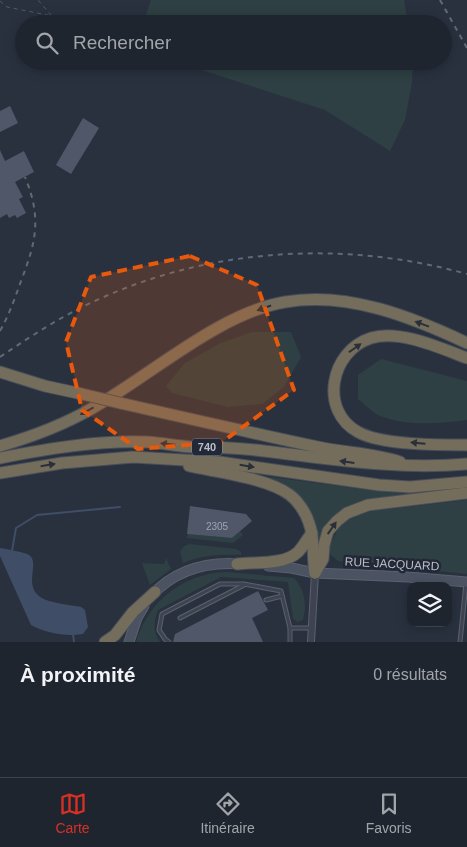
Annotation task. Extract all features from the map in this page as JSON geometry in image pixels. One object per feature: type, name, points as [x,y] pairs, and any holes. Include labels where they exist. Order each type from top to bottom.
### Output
[{"type":"highway","points":[[0,446],[35,435],[76,417],[99,405],[212,332],[244,316],[285,302],[332,300],[360,304],[427,326],[467,343]]},
{"type":"highway","points":[[467,358],[434,345],[402,338],[386,336],[371,338],[357,345],[346,354],[337,368],[334,382],[336,404],[347,423],[355,431],[379,440],[421,444],[467,445]]},
{"type":"highway","points":[[0,372],[120,403],[328,449],[383,456],[413,467]]},
{"type":"highway","name":"740","points":[[0,458],[69,447],[145,442],[191,446],[220,446],[356,463],[413,467],[467,464]]},
{"type":"highway","name":"740","points":[[0,473],[62,463],[134,457],[219,462],[378,485],[410,487],[467,482]]},
{"type":"highway","points":[[163,460],[274,487],[290,494],[306,514],[312,533],[316,573]]},
{"type":"highway","points":[[316,573],[323,559],[328,531],[347,513],[368,505],[467,493]]},
{"type":"highway","points":[[237,564],[280,561],[289,558],[300,551],[312,533]]},
{"type":"highway","points":[[105,642],[155,592]]},
{"type":"main road","name":"RUE JACQUARD","points":[[129,642],[137,618],[155,592],[174,578],[195,568],[220,563],[291,568],[316,573],[408,577],[466,582]]},
{"type":"street","points":[[311,642],[316,573]]},
{"type":"lane","points":[[460,642],[466,582]]},
{"type":"lane","points":[[169,642],[159,630],[162,614],[220,584],[244,584],[281,591],[290,628],[290,642]]},
{"type":"lane","points":[[180,618],[244,584]]},
{"type":"lane","points":[[266,600],[282,596]]},
{"type":"lane","points":[[290,628],[312,628]]},
{"type":"path","points":[[38,0],[51,15]]},
{"type":"path","points":[[0,1],[7,7],[47,15]]},
{"type":"highlighted area","points":[[190,256],[257,285],[294,390],[222,442],[138,449],[82,410],[66,342],[91,277]]},
{"type":"shaded area","points":[[151,0],[404,0],[406,15],[146,15]]},
{"type":"shaded area","points":[[202,70],[413,70],[405,120],[390,151],[325,110]]},
{"type":"shaded area","points":[[252,332],[291,332],[301,357],[284,387],[262,404],[228,407],[172,393],[166,386],[185,363],[221,343]]},
{"type":"shaded area","points":[[381,359],[467,381],[467,420],[412,423],[374,413],[358,399],[358,375]]},
{"type":"shaded area","points":[[270,477],[384,492],[424,493],[378,498],[350,506],[338,514],[328,525],[320,539],[317,539],[316,528],[269,479]]},
{"type":"shaded area","points":[[467,500],[467,574],[338,561],[330,554],[330,545],[337,531],[346,520],[363,512]]},
{"type":"shaded area","points":[[240,531],[243,535],[233,543],[187,538],[188,534],[232,538]]},
{"type":"shaded area","points":[[189,544],[236,549],[241,552],[241,555],[211,556],[183,563],[180,552],[183,547]]},
{"type":"shaded area","points":[[166,558],[171,569],[150,585],[142,563],[164,564]]},
{"type":"shaded area","points":[[227,572],[294,578],[303,592],[305,609],[303,620],[297,622],[293,618],[288,582],[221,577],[158,610],[154,627],[160,642],[136,642],[149,614],[170,592],[196,578]]},
{"type":"water","points":[[0,548],[24,553],[31,557],[33,561],[32,585],[39,596],[59,603],[81,607],[85,610],[88,627],[83,634],[56,634],[31,625],[0,556]]},
{"type":"building","points":[[10,106],[18,123],[0,132],[0,111]]},
{"type":"building","points":[[83,118],[99,128],[71,174],[56,165]]},
{"type":"building","points":[[0,150],[5,161],[24,151],[34,172],[15,182],[23,197],[19,199],[26,213],[17,218],[15,215],[9,218],[7,214],[0,218]]},
{"type":"building","points":[[190,506],[246,514],[252,521],[232,538],[187,534]]},
{"type":"building","points":[[258,591],[268,610],[252,618],[263,642],[173,642],[175,634]]},
{"type":"waterway","points":[[12,551],[16,528],[37,515],[120,507]]},
{"type":"waterway","points":[[73,634],[74,642]]},
{"type":"railway","points":[[440,0],[448,15]]},
{"type":"railway","points":[[452,21],[467,48]]},
{"type":"railway","points":[[0,331],[26,267],[35,230],[34,205],[25,177]]},
{"type":"railway","points":[[0,357],[78,309],[149,280],[193,267],[284,254],[330,254],[422,263],[467,274]]}]
